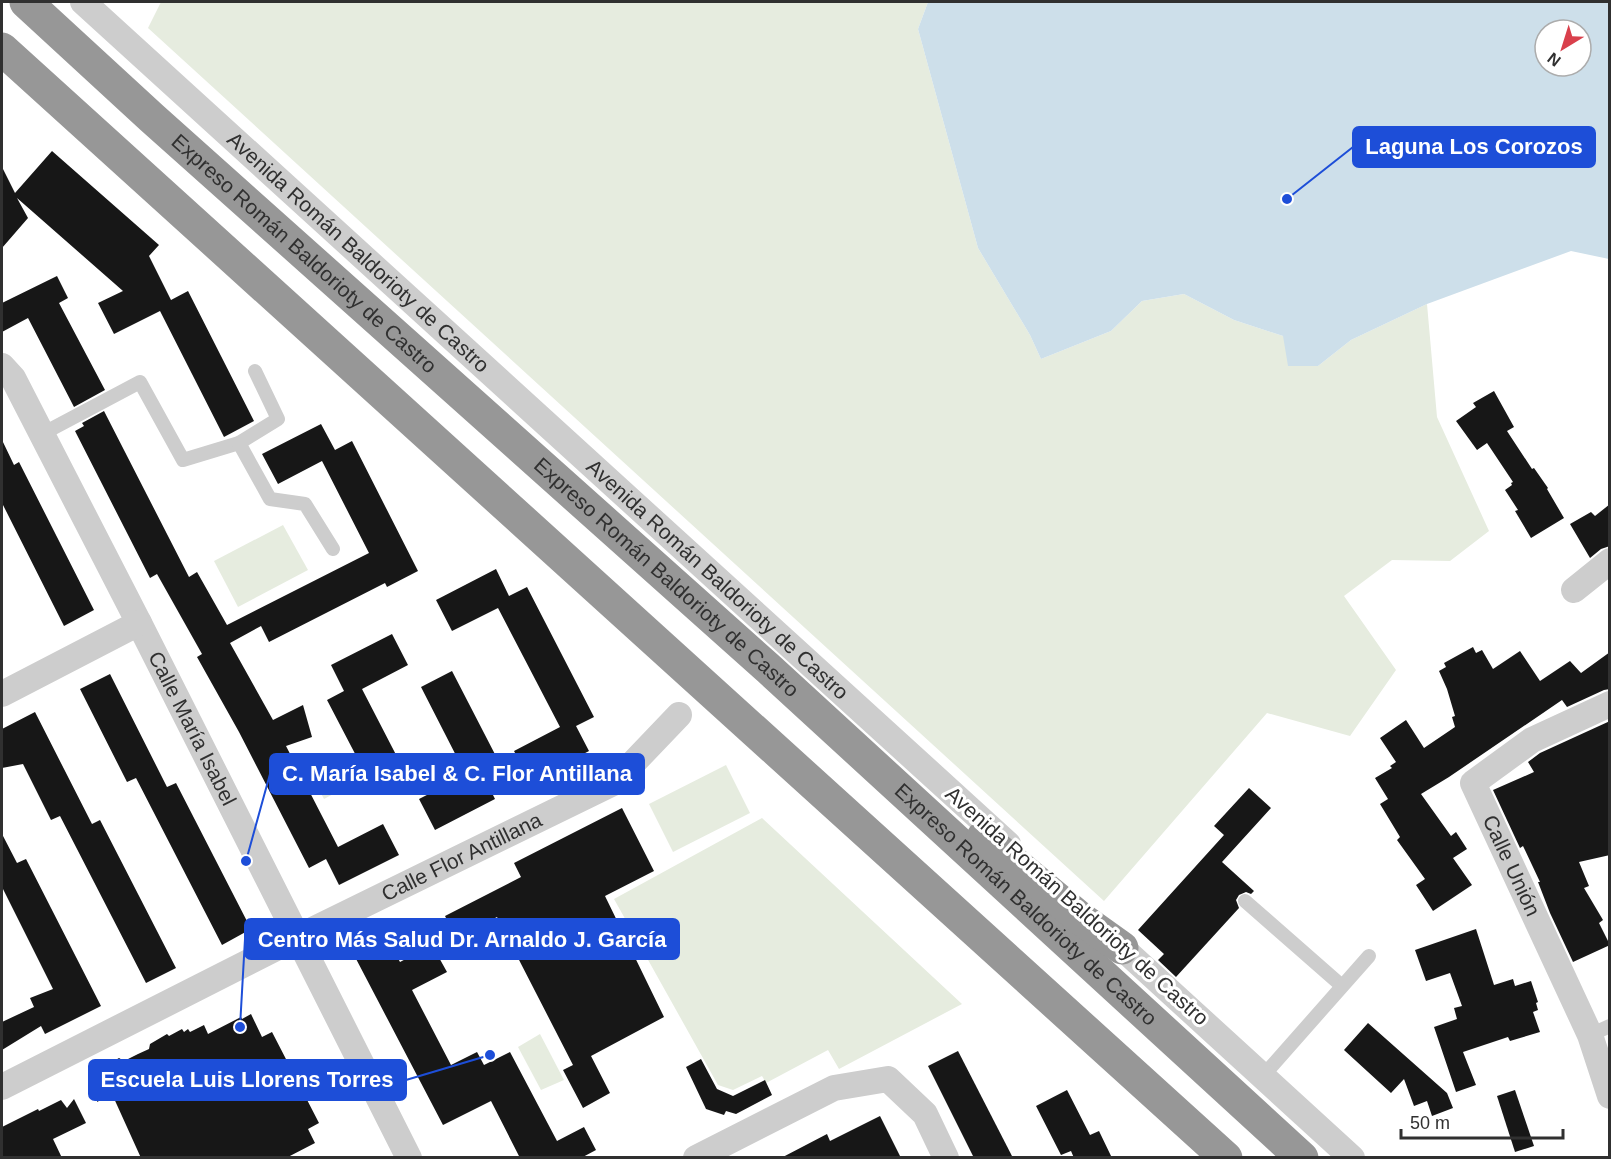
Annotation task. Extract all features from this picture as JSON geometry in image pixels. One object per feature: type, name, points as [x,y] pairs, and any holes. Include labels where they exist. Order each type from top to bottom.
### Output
[{"type":"highway","name":"Expreso Román Baldorioty de Castro","points":[[26,2],[170,134],[769,669],[1302,1158]]},
{"type":"highway","points":[[2,49],[1226,1158]]},
{"type":"highway","points":[[769,669],[867,739],[1080,918],[1122,948]]},
{"type":"street","name":"Avenida Román Baldorioty de Castro","points":[[83,2],[1352,1158]]},
{"type":"street","name":"Calle María Isabel","points":[[2,366],[13,378],[42,434],[409,1158]]},
{"type":"street","points":[[1574,590],[1610,561]]},
{"type":"street","points":[[2,694],[139,623]]},
{"type":"street","name":"Calle Unión","points":[[1610,704],[1532,740],[1473,783],[1600,1031],[1610,1096]]},
{"type":"street","name":"Calle Flor Antillana","points":[[2,1087],[298,937],[615,782],[679,715]]},
{"type":"street","points":[[696,1158],[834,1088],[888,1079],[925,1114],[946,1158]]},
{"type":"lane","points":[[42,434],[140,382],[183,460],[239,443],[278,419],[255,371]]},
{"type":"lane","points":[[239,443],[270,499],[306,504],[333,549]]},
{"type":"lane","points":[[1245,901],[1342,986]]},
{"type":"lane","points":[[1263,1076],[1369,956]]},
{"type":"shaded area","points":[[161,2],[928,2],[918,29],[978,248],[1030,335],[1041,359],[1111,331],[1142,301],[1184,294],[1234,320],[1283,336],[1318,366],[1351,340],[1427,304],[1437,417],[1489,531],[1450,561],[1392,560],[1344,596],[1396,670],[1350,736],[1267,713],[1104,901],[148,28]]},
{"type":"shaded area","points":[[283,525],[308,570],[238,607],[214,561]]},
{"type":"shaded area","points":[[335,755],[350,785],[324,799],[308,769]]},
{"type":"shaded area","points":[[726,765],[750,813],[673,852],[649,804]]},
{"type":"shaded area","points":[[762,818],[962,1004],[839,1069],[828,1050],[766,1083],[762,1076],[733,1090],[718,1085],[614,899]]},
{"type":"shaded area","points":[[540,1034],[564,1080],[541,1090],[518,1047]]},
{"type":"water","points":[[928,2],[1609,2],[1609,259],[1571,251],[1427,304],[1351,340],[1318,366],[1288,366],[1283,336],[1234,320],[1184,294],[1142,301],[1111,331],[1041,359],[1030,335],[978,248],[918,29]]},
{"type":"building","points":[[52,151],[159,245],[149,256],[171,300],[188,291],[254,421],[224,437],[160,311],[114,334],[98,303],[123,291],[17,198],[28,218],[2,248],[2,167],[15,193]]},
{"type":"building","points":[[57,276],[68,298],[59,303],[105,390],[74,407],[28,318],[2,332],[2,303]]},
{"type":"building","points":[[1494,391],[1514,427],[1507,431],[1532,469],[1534,468],[1548,488],[1564,518],[1531,538],[1515,511],[1518,510],[1505,490],[1513,482],[1487,443],[1477,450],[1456,421],[1476,407],[1473,403]]},
{"type":"building","points":[[104,411],[189,577],[197,572],[227,625],[369,553],[322,461],[278,484],[262,454],[321,424],[335,450],[352,441],[418,571],[387,587],[385,583],[269,642],[261,626],[230,643],[273,720],[303,705],[312,737],[286,746],[338,847],[383,824],[399,855],[339,885],[326,859],[309,868],[239,732],[197,657],[202,654],[157,574],[150,578],[75,431],[84,426],[82,423]]},
{"type":"building","points":[[2,440],[14,465],[19,462],[94,610],[64,626],[2,503]]},
{"type":"building","points":[[1610,504],[1610,546],[1601,549],[1590,558],[1570,524],[1591,512],[1595,516]]},
{"type":"building","points":[[496,569],[509,596],[527,587],[594,717],[576,726],[589,751],[530,782],[514,751],[560,727],[498,608],[452,631],[436,600]]},
{"type":"building","points":[[392,634],[408,665],[362,689],[407,776],[375,792],[327,700],[344,691],[331,665]]},
{"type":"building","points":[[1473,647],[1476,653],[1482,650],[1493,669],[1520,651],[1540,681],[1570,661],[1581,673],[1610,652],[1610,689],[1567,707],[1562,700],[1421,794],[1451,836],[1456,832],[1467,849],[1453,858],[1472,885],[1433,911],[1416,885],[1425,879],[1397,840],[1400,837],[1380,804],[1388,799],[1375,778],[1392,768],[1390,766],[1396,762],[1380,738],[1406,720],[1424,748],[1455,727],[1452,717],[1455,716],[1439,671],[1446,667],[1444,663]]},
{"type":"building","points":[[452,671],[500,764],[482,773],[495,799],[435,830],[419,799],[466,775],[421,687]]},
{"type":"building","points":[[110,674],[167,787],[176,783],[251,929],[222,945],[136,778],[127,782],[80,689]]},
{"type":"building","points":[[35,712],[92,824],[100,820],[176,968],[146,983],[60,816],[51,820],[23,764],[2,768],[2,729]]},
{"type":"building","points":[[1610,721],[1610,855],[1579,862],[1589,886],[1584,888],[1603,920],[1599,923],[1610,945],[1573,962],[1550,913],[1538,882],[1540,882],[1523,846],[1520,848],[1493,790],[1534,772],[1528,762],[1540,753]]},
{"type":"building","points":[[1249,788],[1271,808],[1222,862],[1254,891],[1251,894],[1246,892],[1239,895],[1236,900],[1239,908],[1176,977],[1158,960],[1164,954],[1138,930],[1224,835],[1214,826]]},
{"type":"building","points":[[622,808],[654,871],[605,896],[664,1017],[591,1056],[610,1093],[583,1108],[563,1070],[573,1065],[497,917],[456,938],[445,916],[521,877],[514,863]]},
{"type":"building","points":[[2,834],[17,863],[26,859],[101,1006],[45,1034],[41,1026],[2,1050],[2,1022],[34,1007],[30,998],[53,989],[2,887]]},
{"type":"building","points":[[1476,929],[1494,985],[1513,979],[1515,986],[1531,981],[1538,1002],[1536,1003],[1538,1010],[1533,1012],[1540,1032],[1510,1041],[1508,1037],[1463,1052],[1476,1085],[1456,1092],[1434,1027],[1457,1019],[1454,1008],[1462,1006],[1450,973],[1426,981],[1415,950]]},
{"type":"building","points":[[387,938],[400,962],[432,945],[447,972],[412,990],[451,1065],[477,1052],[484,1065],[510,1052],[557,1141],[584,1127],[596,1150],[581,1158],[520,1158],[491,1101],[443,1125],[354,955]]},
{"type":"building","points":[[251,1014],[262,1037],[272,1032],[319,1123],[308,1129],[315,1143],[286,1158],[141,1158],[112,1094],[97,1102],[100,1082],[113,1075],[109,1064],[119,1058],[124,1061],[149,1049],[150,1044],[167,1034],[169,1036],[182,1029],[184,1032],[188,1029],[190,1032],[204,1025],[208,1034]]},
{"type":"building","points":[[1368,1023],[1447,1093],[1453,1108],[1432,1116],[1427,1101],[1414,1106],[1404,1079],[1391,1093],[1344,1050]]},
{"type":"building","points":[[958,1051],[1013,1158],[974,1158],[928,1066]]},
{"type":"building","points":[[701,1059],[717,1089],[733,1096],[765,1080],[772,1095],[736,1114],[726,1111],[724,1115],[706,1109],[686,1067]]},
{"type":"building","points":[[1067,1090],[1090,1135],[1099,1131],[1112,1158],[1074,1158],[1071,1151],[1061,1155],[1036,1106]]},
{"type":"building","points":[[1515,1090],[1534,1146],[1515,1152],[1497,1096]]},
{"type":"building","points":[[74,1099],[86,1123],[53,1139],[62,1158],[2,1158],[2,1127],[61,1100],[67,1108]]},
{"type":"building","points":[[880,1116],[901,1158],[781,1158],[827,1134],[830,1141]]},
{"type":"place","name":"Laguna Los Corozos","points":[[1287,199]]},
{"type":"place","name":"C. María Isabel & C. Flor Antillana","points":[[246,861]]},
{"type":"place","name":"Centro Más Salud Dr. Arnaldo J. García","points":[[240,1027]]},
{"type":"place","name":"Escuela Luis Llorens Torres","points":[[490,1055]]}]
